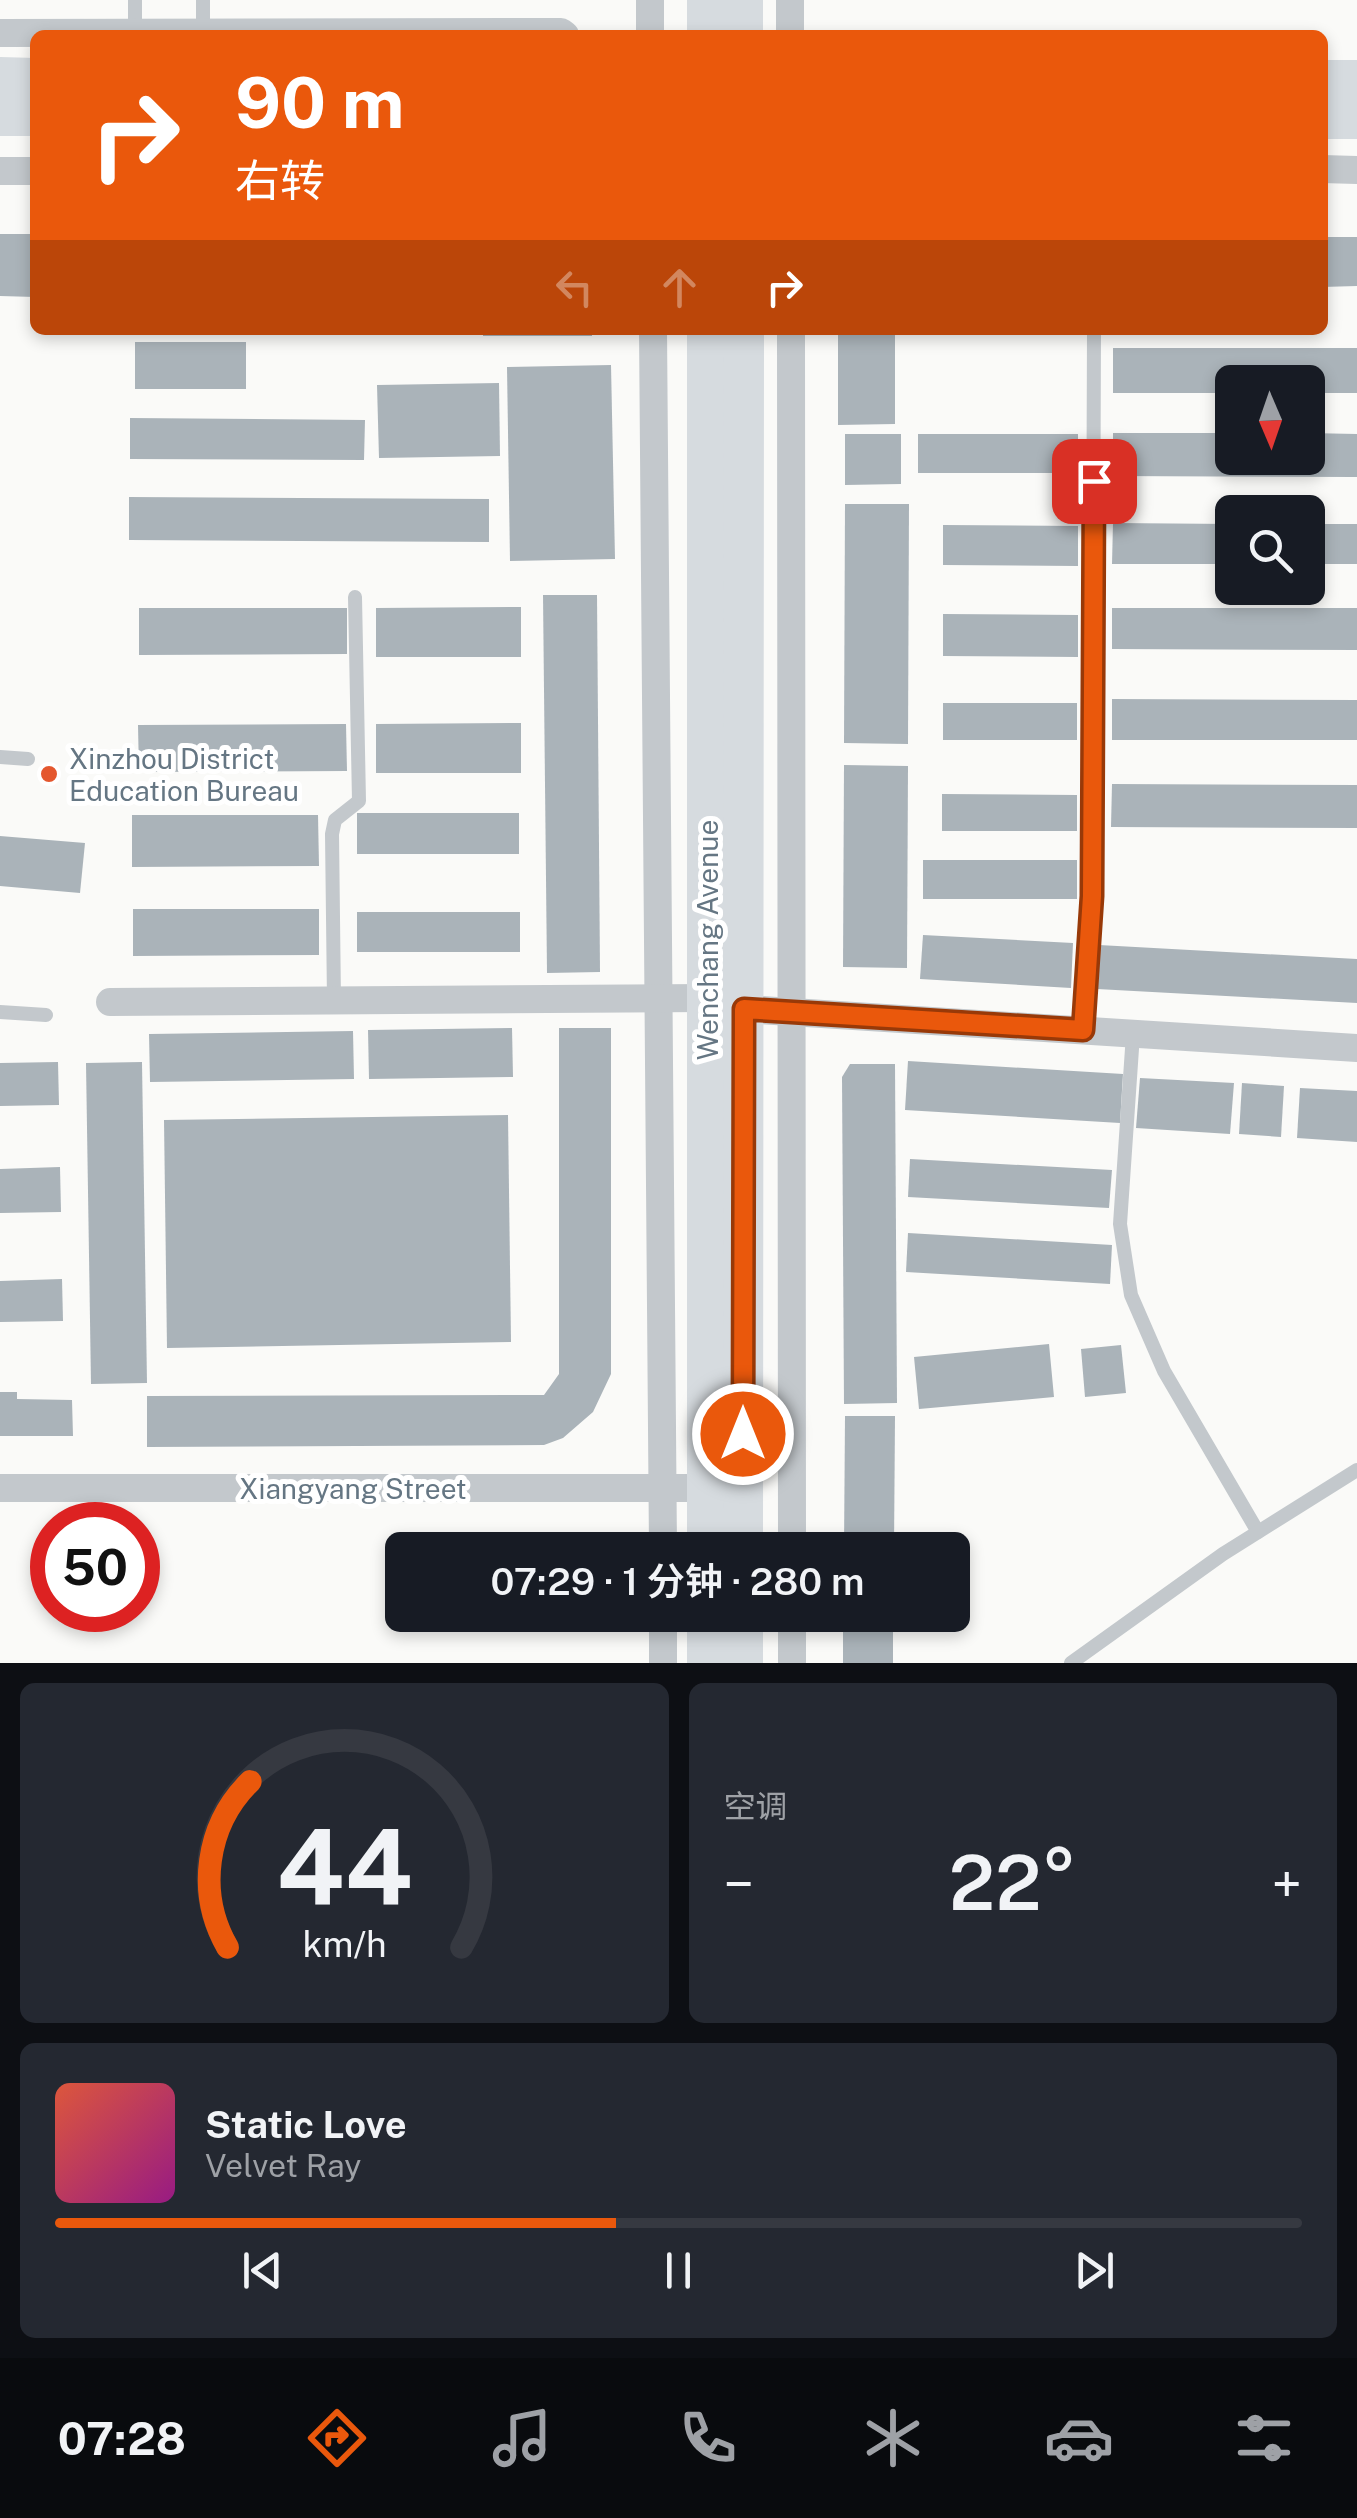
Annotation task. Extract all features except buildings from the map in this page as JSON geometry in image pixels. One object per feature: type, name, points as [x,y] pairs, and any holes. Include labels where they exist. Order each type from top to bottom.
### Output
[{"type":"main road","points":[[707,0],[707,30]]},
{"type":"main road","points":[[744,0],[744,30]]},
{"type":"main road","points":[[0,78],[30,78]]},
{"type":"main road","points":[[1328,80],[1357,80]]},
{"type":"main road","points":[[0,116],[30,116]]},
{"type":"main road","points":[[1328,118],[1357,118]]},
{"type":"main road","name":"Wenchang Avenue","points":[[707,335],[742,1532]]},
{"type":"main road","name":"Wenchang Avenue","points":[[706,1532],[744,335]]},
{"type":"main road","points":[[706,1632],[706,1663]]},
{"type":"main road","points":[[743,1632],[743,1663]]},
{"type":"street","points":[[650,0],[650,30]]},
{"type":"street","points":[[790,0],[790,30]]},
{"type":"street","points":[[0,33],[30,33]]},
{"type":"street","points":[[1328,170],[1357,170]]},
{"type":"street","points":[[0,171],[30,171]]},
{"type":"street","points":[[653,335],[663,1532]]},
{"type":"street","points":[[790,335],[792,1532]]},
{"type":"street","points":[[110,1002],[660,998],[791,1012],[1357,1048]]},
{"type":"street","name":"Xiangyang Street","points":[[0,1488],[706,1488]]},
{"type":"street","points":[[663,1632],[663,1663]]},
{"type":"street","points":[[792,1632],[792,1663]]},
{"type":"lane","points":[[134,0],[135,30]]},
{"type":"lane","points":[[203,0],[203,30]]},
{"type":"lane","points":[[1083,1030],[1092,896],[1094,335]]},
{"type":"lane","points":[[334,1001],[332,834],[335,820],[359,801],[356,598]]},
{"type":"lane","points":[[0,758],[28,759]]},
{"type":"lane","points":[[0,1012],[46,1016]]},
{"type":"lane","points":[[1133,1034],[1120,1224],[1131,1295],[1164,1370],[1258,1532]]},
{"type":"lane","points":[[1071,1663],[1258,1532],[1357,1470]]},
{"type":"place","name":"Xinzhou District Education Bureau","points":[[49,774]]},
{"type":"route","points":[[743,1434],[744,1009],[1083,1030],[1092,896],[1094,481]]}]
